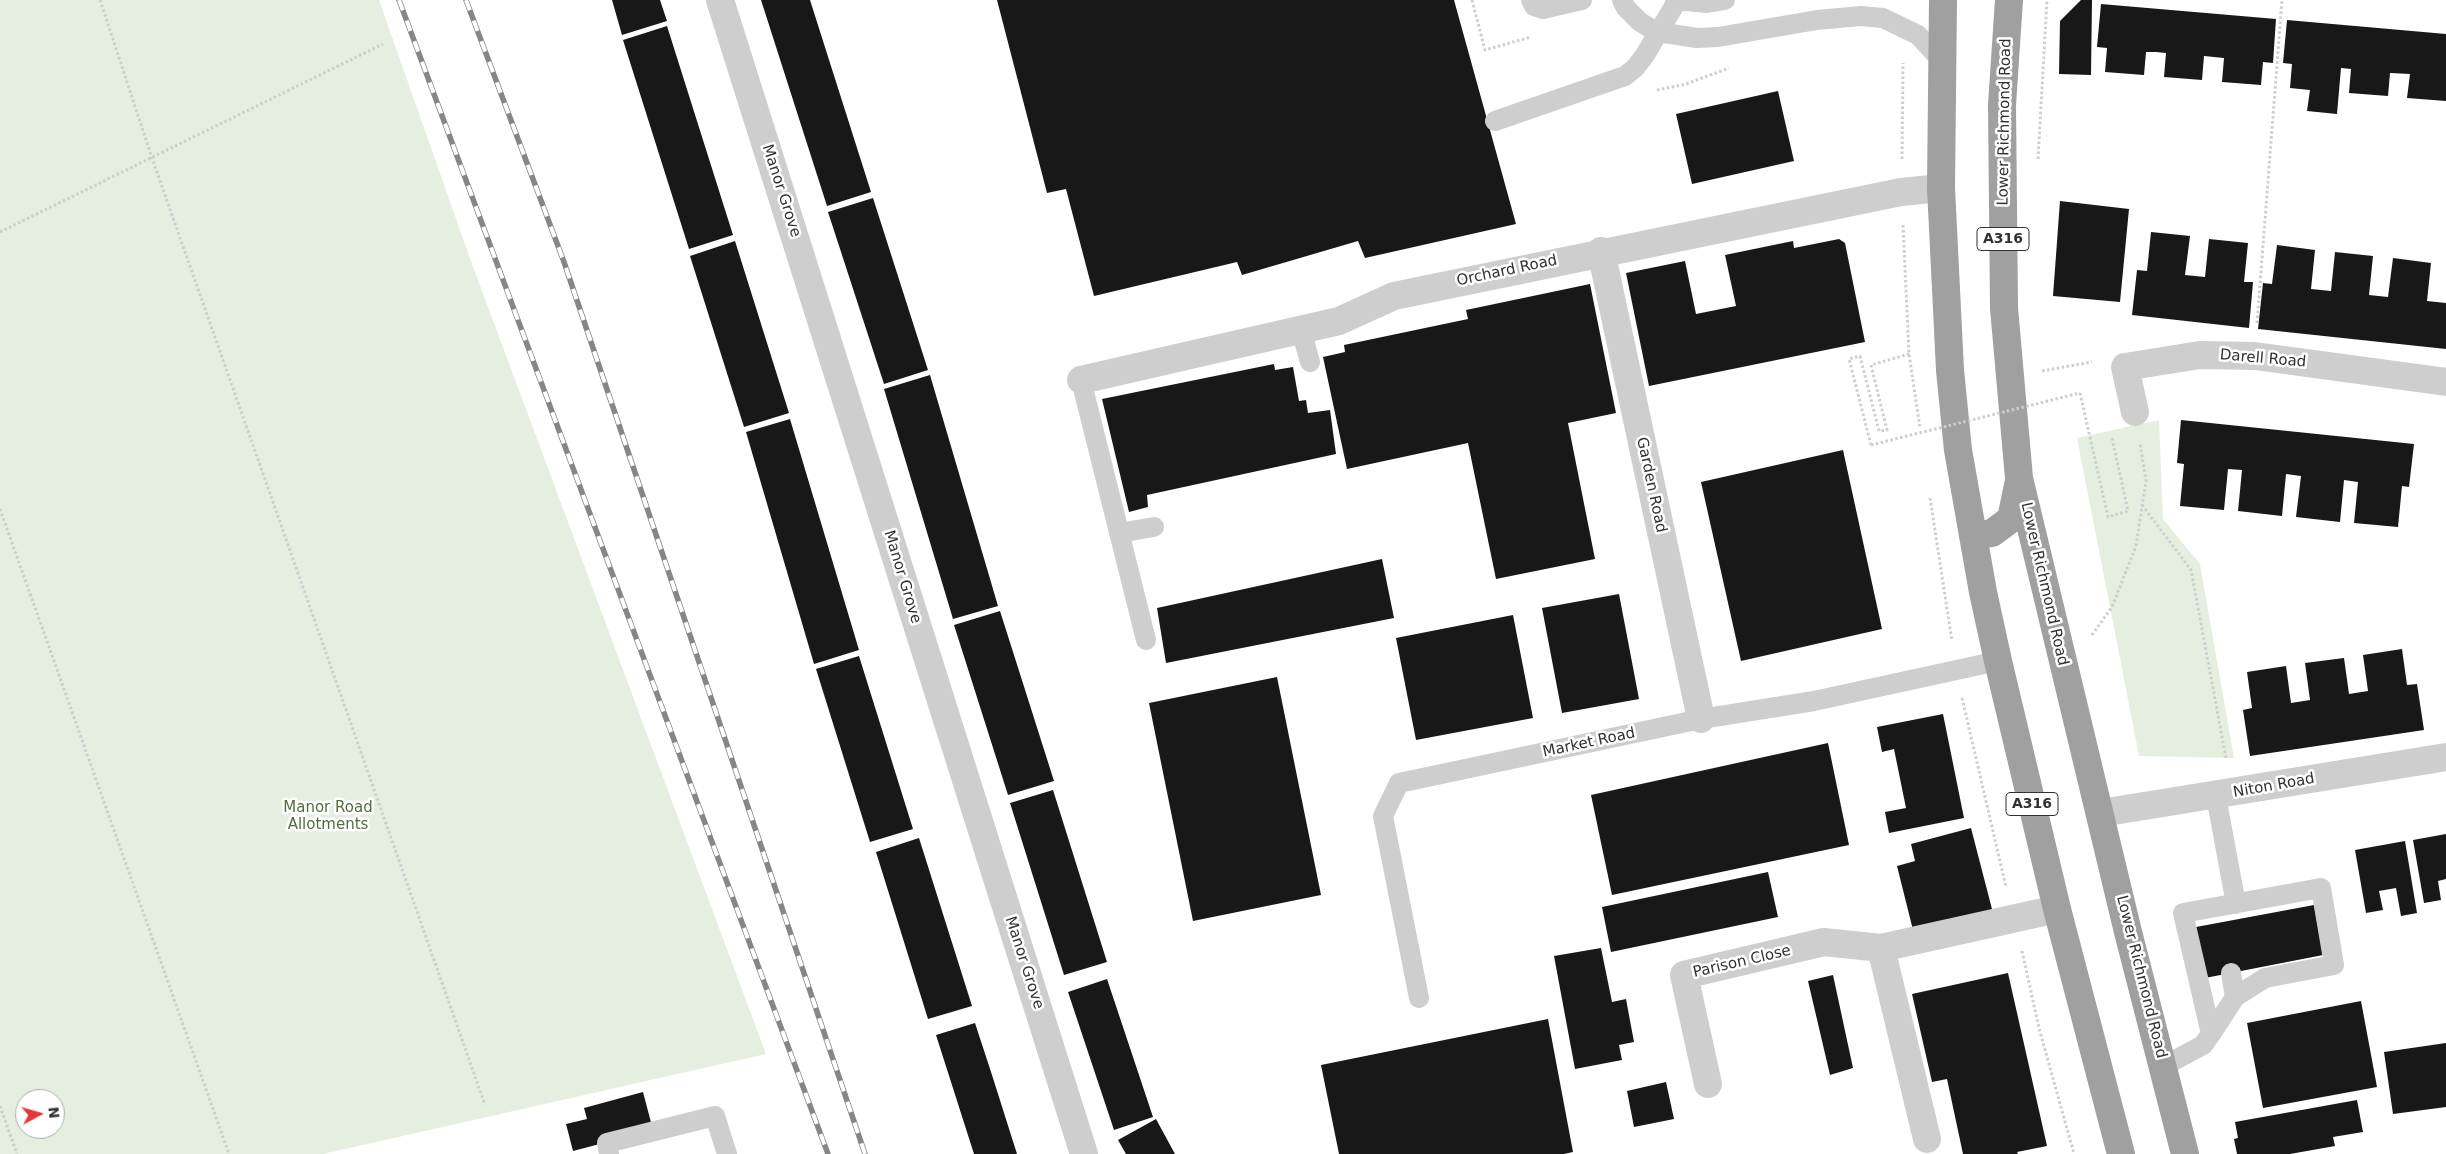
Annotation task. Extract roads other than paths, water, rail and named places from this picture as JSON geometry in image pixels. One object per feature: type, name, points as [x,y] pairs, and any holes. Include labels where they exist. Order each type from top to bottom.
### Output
[{"type":"highway","name":"A316","points":[[1943,0],[1941,188],[1950,370],[1958,450],[1998,661],[2057,909],[2121,1154]]},
{"type":"highway","name":"Lower Richmond Road","points":[[2009,0],[2002,105],[2004,308],[2019,478],[2128,932],[2164,1066],[2185,1154]]},
{"type":"highway","points":[[1973,536],[1992,532],[2011,519],[2019,478]]},
{"type":"street","name":"Manor Grove","points":[[720,0],[1084,1154]]},
{"type":"street","name":"Orchard Road","points":[[1081,380],[1339,321],[1394,296],[1601,252],[1901,192],[1941,188]]},
{"type":"street","name":"Garden Road","points":[[1601,252],[1701,720]]},
{"type":"street","name":"Darell Road","points":[[2135,412],[2125,367],[2200,355],[2255,356],[2446,382]]},
{"type":"street","name":"Niton Road","points":[[2101,814],[2446,758]]},
{"type":"street","name":"Parison Close","points":[[1708,1084],[1684,975],[1824,942],[1881,948],[2057,909]]},
{"type":"street","points":[[1881,948],[1927,1139]]},
{"type":"lane","points":[[1531,0],[1534,6],[1543,9],[1582,0]]},
{"type":"lane","points":[[1622,0],[1626,8],[1640,22],[1657,32],[1697,38],[1718,37],[1817,20],[1861,16],[1883,18],[1904,26],[1918,35],[1941,60]]},
{"type":"lane","points":[[1495,121],[1625,76],[1635,68],[1676,0],[1708,3],[1725,0]]},
{"type":"lane","points":[[1301,330],[1310,362]]},
{"type":"lane","points":[[1081,380],[1146,640]]},
{"type":"lane","points":[[1119,533],[1154,527]]},
{"type":"lane","name":"Market Road","points":[[1419,998],[1383,816],[1399,783],[1701,720],[1814,701],[1998,661]]},
{"type":"lane","points":[[2224,795],[2237,910]]},
{"type":"lane","points":[[2164,1066],[2203,1045],[2236,997],[2264,972],[2298,966],[2334,965],[2321,888],[2288,902],[2237,910],[2183,913],[2210,1034]]},
{"type":"lane","points":[[2231,973],[2236,997]]},
{"type":"lane","points":[[609,1154],[607,1142],[715,1116],[727,1154]]},
{"type":"railway","points":[[399,0],[828,1154]]},
{"type":"railway","points":[[466,0],[564,262],[865,1154]]},
{"type":"park label","name":"Manor Road Allotments","points":[[328,816]]}]
